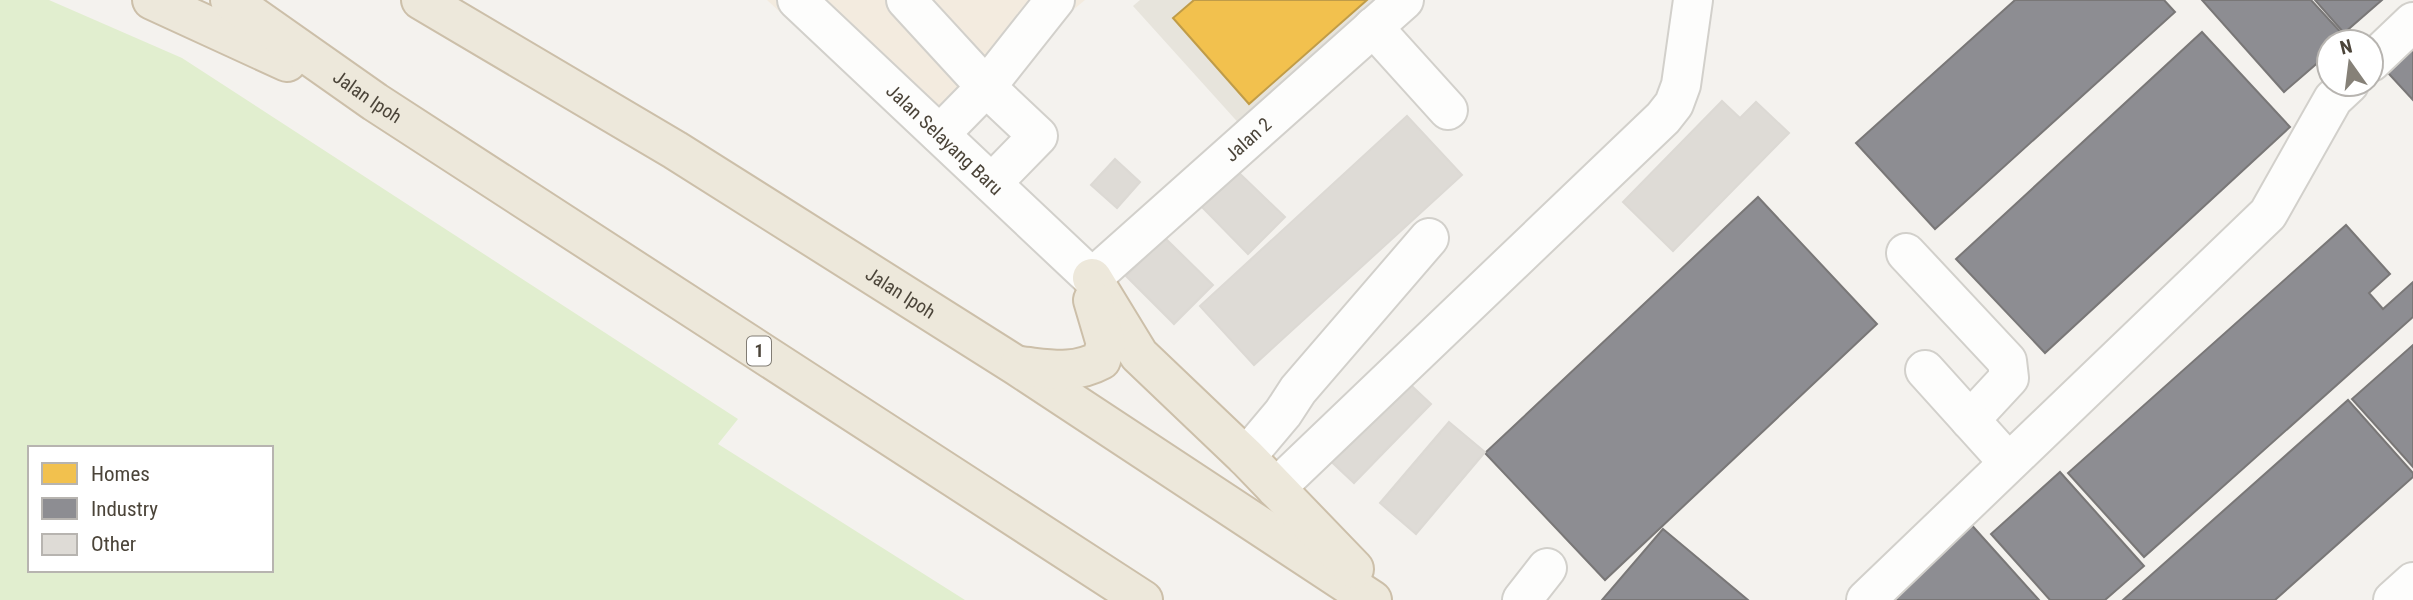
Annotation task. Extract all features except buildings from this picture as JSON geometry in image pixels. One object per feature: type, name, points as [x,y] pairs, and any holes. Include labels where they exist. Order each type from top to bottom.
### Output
[{"type":"highway","points":[[152,0],[375,102]]},
{"type":"highway","name":"Jalan Ipoh","points":[[230,0],[375,102],[1143,600]]},
{"type":"highway","name":"Jalan Ipoh","points":[[421,0],[676,150],[1017,366],[1372,600]]},
{"type":"highway","points":[[1017,366],[1062,370],[1085,368],[1101,360],[1106,344],[1093,304],[1092,278]]},
{"type":"highway","points":[[1092,278],[1139,355],[1245,457],[1384,600]]},
{"type":"street","points":[[906,0],[986,87],[1038,136],[992,183]]},
{"type":"street","name":"Jalan 2","points":[[1092,278],[1404,0]]},
{"type":"street","points":[[1276,488],[1663,118],[1674,104],[1681,85],[1693,0]]},
{"type":"street","name":"Jalan Selayang Baru","points":[[804,2],[1092,278]]},
{"type":"street","points":[[940,134],[986,87],[1040,6]]},
{"type":"street","points":[[2385,49],[2413,22]]},
{"type":"street","points":[[1373,27],[1448,110]]},
{"type":"street","points":[[1866,600],[2268,214],[2334,98]]},
{"type":"street","points":[[1245,457],[1298,390],[1429,238]]},
{"type":"street","points":[[1906,253],[2007,361],[2009,378],[1970,420]]},
{"type":"street","points":[[1924,370],[2008,462]]},
{"type":"street","points":[[1522,600],[1547,568]]},
{"type":"shaded area","points":[[767,0],[1085,0],[917,140]]},
{"type":"shaded area","points":[[1140,0],[1384,0],[1243,128],[1133,6]]},
{"type":"green space","points":[[0,0],[49,0],[182,58],[738,419],[718,444],[965,600],[0,600]]}]
